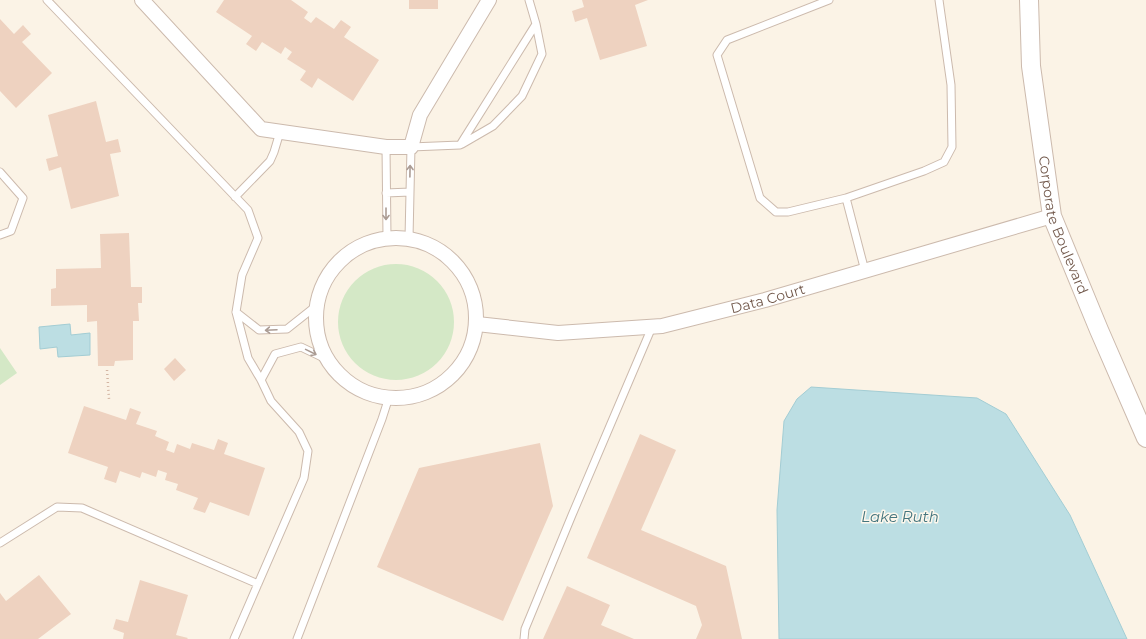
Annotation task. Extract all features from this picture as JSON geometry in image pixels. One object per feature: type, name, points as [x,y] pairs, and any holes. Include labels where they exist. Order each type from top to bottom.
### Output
[{"type":"street","points":[[142,0],[261,129],[386,147],[411,147],[420,115],[489,0]]},
{"type":"street","name":"Corporate Boulevard","points":[[1028,0],[1031,66],[1052,216],[1146,438]]},
{"type":"street","name":"Data Court","points":[[477,324],[558,334],[662,326],[765,300],[1052,216]]},
{"type":"street","points":[[387,237],[409,238],[442,251],[462,271],[474,296],[477,324],[471,348],[456,372],[434,389],[407,398],[380,397],[365,393],[354,387],[333,368],[326,359],[320,344],[315,318],[316,306],[322,286],[337,262],[360,245],[387,237]]},
{"type":"lane","points":[[47,0],[248,210],[258,238],[242,275],[236,312],[248,358],[261,380],[270,401],[299,432],[308,451],[304,478],[234,639]]},
{"type":"lane","points":[[409,238],[411,147],[460,145],[493,126],[522,96],[542,54],[529,0]]},
{"type":"lane","points":[[829,0],[727,40],[717,55],[760,198],[776,212],[788,212],[846,198],[924,171],[944,162],[952,147],[951,85],[939,0]]},
{"type":"lane","points":[[460,145],[536,24]]},
{"type":"lane","points":[[235,197],[270,161],[280,132]]},
{"type":"lane","points":[[386,147],[387,237]]},
{"type":"lane","points":[[0,172],[23,198],[11,231],[0,235]]},
{"type":"lane","points":[[386,193],[410,192]]},
{"type":"lane","points":[[846,198],[865,271]]},
{"type":"lane","points":[[236,312],[259,330],[287,329],[316,306]]},
{"type":"lane","points":[[524,639],[525,629],[652,327]]},
{"type":"lane","points":[[261,380],[275,354],[301,347],[326,359]]},
{"type":"lane","points":[[297,639],[382,419],[389,397]]},
{"type":"lane","points":[[0,543],[57,507],[82,508],[258,584]]},
{"type":"path","points":[[107,370],[109,399]]},
{"type":"green space","points":[[396,264],[418,268],[428,273],[437,281],[445,290],[450,300],[454,322],[450,344],[445,354],[437,363],[428,371],[418,376],[396,380],[374,376],[364,371],[355,363],[347,354],[342,344],[338,322],[342,300],[347,290],[355,281],[364,273],[374,268]]},
{"type":"green space","points":[[0,348],[17,373],[0,385]]},
{"type":"water","points":[[70,324],[71,335],[90,333],[90,355],[58,357],[57,347],[40,349],[39,327]]},
{"type":"water","name":"Lake Ruth","points":[[811,387],[977,398],[1006,414],[1070,515],[1127,639],[779,639],[777,510],[784,421],[797,399]]},
{"type":"building","points":[[224,0],[291,0],[308,12],[304,18],[311,23],[316,17],[334,29],[341,20],[351,27],[344,37],[379,60],[353,101],[318,78],[312,88],[300,80],[306,71],[287,59],[292,52],[285,47],[281,54],[262,42],[256,51],[246,44],[252,36],[216,12]]},
{"type":"building","points":[[409,0],[438,0],[438,9],[409,9]]},
{"type":"building","points":[[582,0],[648,0],[635,5],[647,46],[600,60],[587,18],[575,22],[572,11],[584,7]]},
{"type":"building","points":[[0,19],[14,34],[23,25],[31,34],[22,42],[52,73],[16,108],[0,91]]},
{"type":"building","points":[[96,101],[106,142],[118,139],[121,152],[110,154],[119,196],[71,209],[61,167],[49,171],[46,159],[58,156],[48,115]]},
{"type":"building","points":[[129,233],[131,287],[142,287],[142,303],[138,303],[139,321],[133,321],[133,360],[115,361],[114,366],[98,366],[97,321],[87,322],[87,305],[51,306],[51,289],[56,288],[56,269],[101,268],[100,234]]},
{"type":"building","points":[[175,358],[186,370],[174,381],[164,369]]},
{"type":"building","points":[[84,406],[126,420],[130,408],[141,412],[136,424],[157,431],[155,436],[169,442],[166,450],[174,453],[177,444],[190,449],[192,443],[214,450],[218,439],[228,443],[224,454],[265,468],[249,516],[210,502],[205,513],[193,509],[198,498],[176,490],[178,484],[165,480],[167,473],[158,470],[156,477],[142,472],[140,478],[120,471],[116,483],[104,479],[108,467],[68,453]]},
{"type":"building","points":[[640,434],[676,450],[641,530],[726,566],[742,639],[696,639],[702,625],[696,606],[587,558]]},
{"type":"building","points":[[540,443],[553,506],[503,621],[377,567],[419,468]]},
{"type":"building","points":[[39,575],[71,614],[38,639],[0,639],[0,593],[6,601]]},
{"type":"building","points":[[140,580],[188,595],[176,635],[188,638],[187,639],[123,639],[124,633],[113,629],[116,619],[128,622]]},
{"type":"building","points":[[567,586],[610,605],[601,625],[634,639],[543,639]]}]
